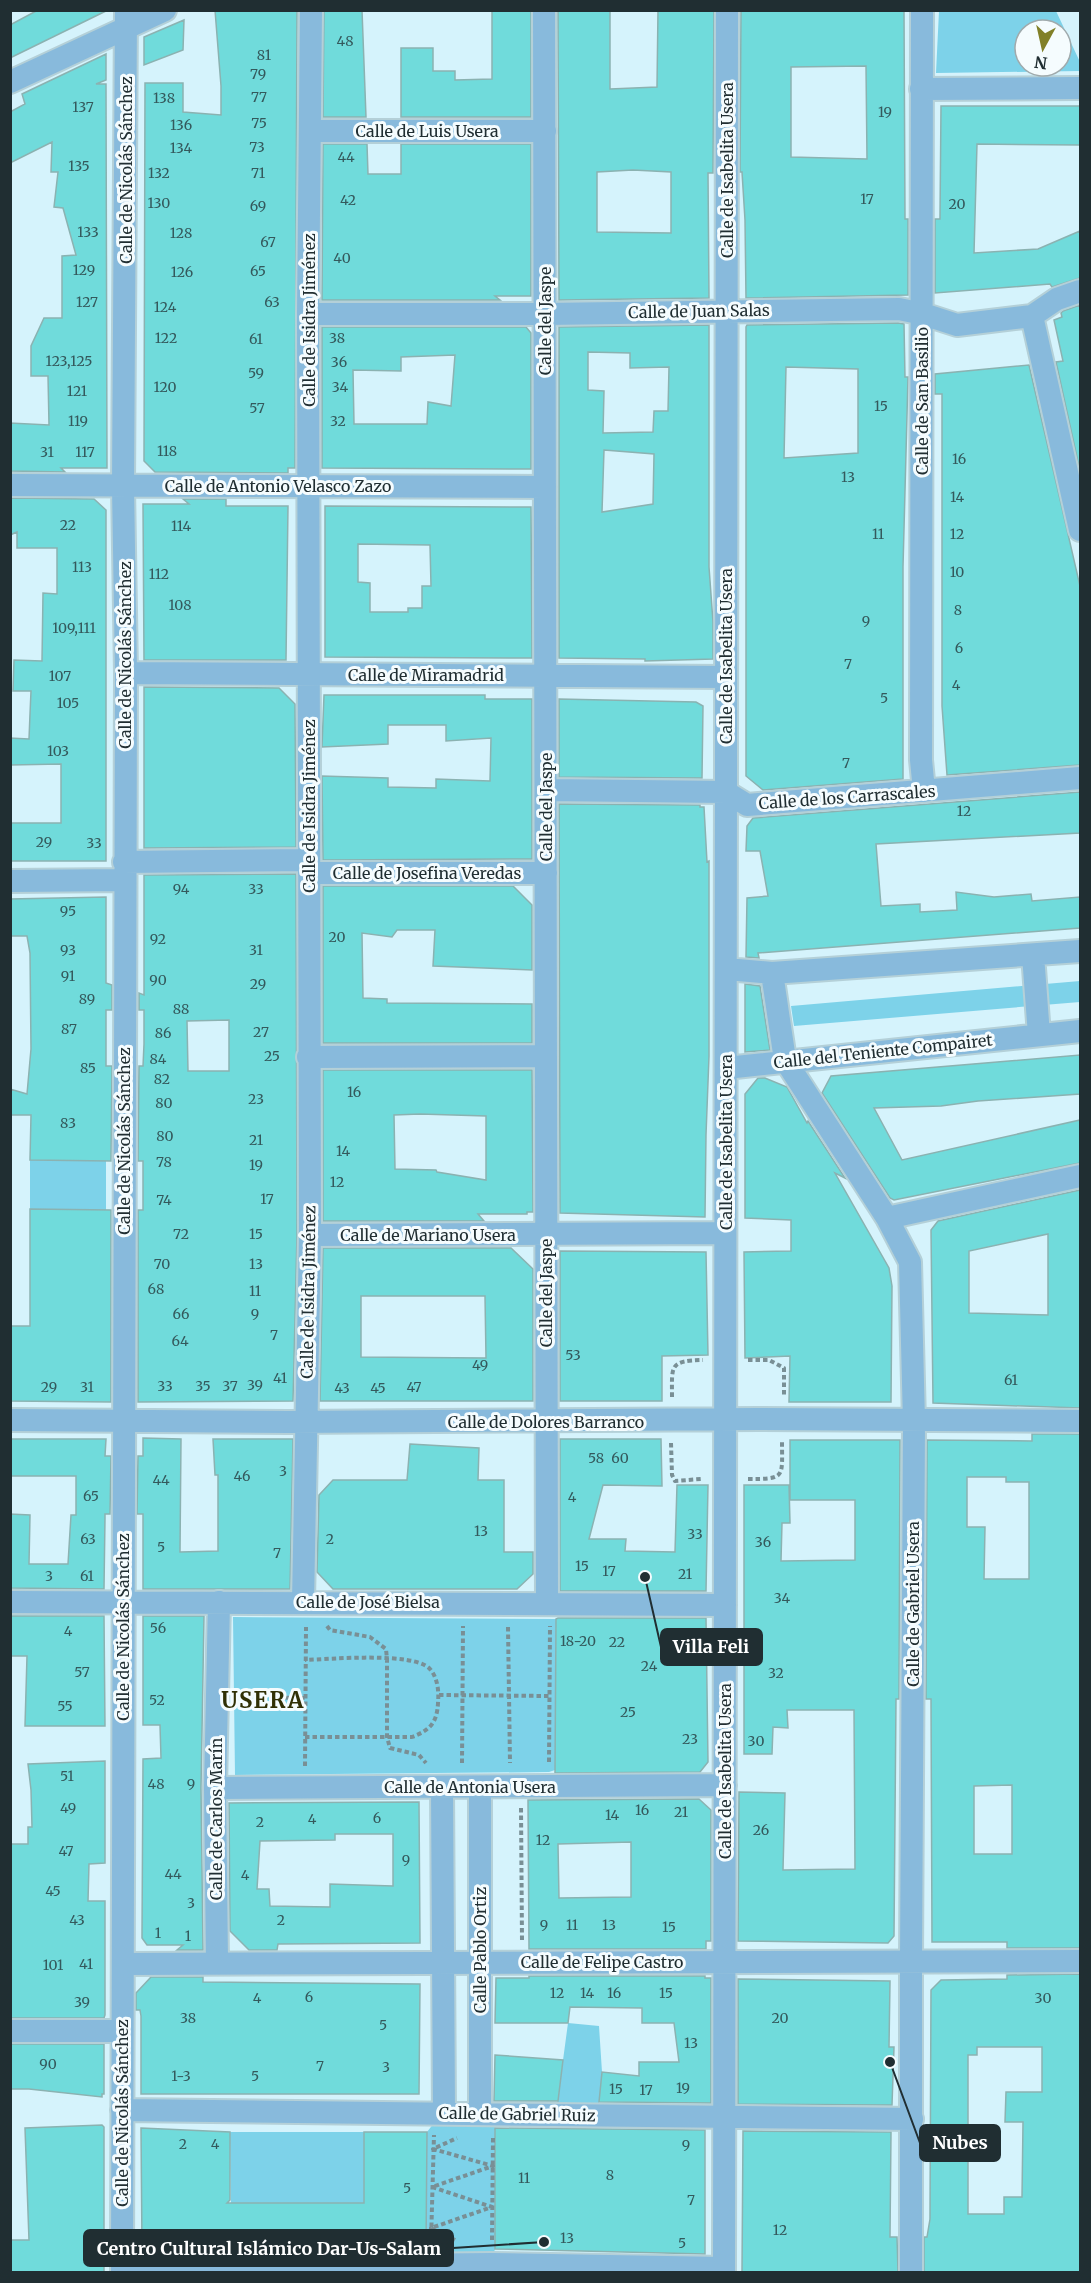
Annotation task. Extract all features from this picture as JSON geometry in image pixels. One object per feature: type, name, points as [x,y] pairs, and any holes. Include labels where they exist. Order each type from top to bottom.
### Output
[{"type":"street","points":[[10,82],[127,19],[165,10]]},
{"type":"street","name":"Calle de Isidra Jiménez","points":[[304,1610],[310,1235],[308,314],[311,10]]},
{"type":"street","name":"Calle del Jaspe","points":[[544,10],[548,1610]]},
{"type":"street","name":"Calle de Isabelita Usera","points":[[724,2270],[727,10]]},
{"type":"street","name":"Calle de San Basilio","points":[[922,10],[921,760],[924,791]]},
{"type":"street","name":"Calle de Nicolás Sánchez","points":[[122,2270],[126,673],[123,486],[127,19]]},
{"type":"street","points":[[921,89],[1080,88]]},
{"type":"street","name":"Calle de Luis Usera","points":[[310,131],[545,131]]},
{"type":"street","name":"Calle de Juan Salas","points":[[308,314],[545,314],[899,309],[957,325],[1032,316],[1057,299],[1080,291]]},
{"type":"street","points":[[1032,316],[1080,530]]},
{"type":"street","name":"Calle de Antonio Velasco Zazo","points":[[10,485],[545,487]]},
{"type":"street","name":"Calle de Miramadrid","points":[[126,673],[726,676]]},
{"type":"street","name":"Calle de los Carrascales","points":[[546,790],[726,792],[747,805],[1080,778]]},
{"type":"street","name":"Calle de Josefina Veredas","points":[[10,881],[124,871],[309,867],[546,873]]},
{"type":"street","points":[[726,969],[772,973],[1080,951]]},
{"type":"street","points":[[1032,955],[1039,1035]]},
{"type":"street","name":"Calle de Gabriel Usera","points":[[772,973],[785,1060],[887,1218],[910,1262],[914,1422],[911,2272]]},
{"type":"street","name":"Calle del Teniente Compairet","points":[[726,1068],[785,1060],[1080,1031]]},
{"type":"street","points":[[308,1057],[546,1056]]},
{"type":"street","points":[[887,1218],[1080,1176]]},
{"type":"street","name":"Calle de Mariano Usera","points":[[310,1235],[725,1233]]},
{"type":"street","name":"Calle de Dolores Barranco","points":[[10,1420],[124,1422],[1080,1421]]},
{"type":"street","name":"Calle de José Bielsa","points":[[10,1602],[219,1602],[304,1610],[548,1610],[725,1605]]},
{"type":"street","name":"Calle de Carlos Marín","points":[[217,1963],[215,1788],[219,1602]]},
{"type":"street","name":"Calle de Antonia Usera","points":[[215,1788],[725,1785]]},
{"type":"street","name":"Calle Pablo Ortiz","points":[[480,1786],[480,2113]]},
{"type":"street","points":[[439,2122],[443,1962],[442,1788]]},
{"type":"street","name":"Calle de Felipe Castro","points":[[123,1964],[1080,1961]]},
{"type":"street","points":[[10,2031],[122,2031]]},
{"type":"street","name":"Calle de Gabriel Ruiz","points":[[122,2110],[439,2122],[480,2113],[912,2119]]},
{"type":"street","points":[[122,2270],[491,2264],[724,2270]]},
{"type":"path","points":[[672,1405],[672,1372],[676,1364],[681,1360],[712,1360]]},
{"type":"path","points":[[738,1360],[769,1360],[784,1368],[783,1407]]},
{"type":"path","points":[[741,1479],[779,1477],[782,1472],[782,1435]]},
{"type":"path","points":[[671,1437],[672,1475],[675,1480],[705,1479]]},
{"type":"path","points":[[304,1610],[305,1775]]},
{"type":"path","points":[[548,1610],[549,1772]]},
{"type":"path","points":[[462,1772],[463,1616]]},
{"type":"path","points":[[324,1617],[330,1630],[370,1637],[386,1649],[387,1737],[390,1748],[419,1755],[426,1766]]},
{"type":"path","points":[[508,1617],[510,1772]]},
{"type":"path","points":[[305,1737],[412,1737],[425,1732],[437,1713],[439,1695],[437,1681],[429,1669],[405,1658],[306,1660]]},
{"type":"path","points":[[439,1695],[550,1696]]},
{"type":"path","points":[[233,1697],[305,1698]]},
{"type":"path","points":[[521,1800],[521,1940],[525,1947]]},
{"type":"path","points":[[431,2247],[433,2149],[439,2122]]},
{"type":"path","points":[[492,2248],[493,2133]]},
{"type":"path","points":[[433,2149],[463,2136]]},
{"type":"path","points":[[433,2149],[493,2166]]},
{"type":"path","points":[[432,2187],[493,2166]]},
{"type":"path","points":[[432,2187],[492,2207]]},
{"type":"path","points":[[432,2228],[492,2207]]},
{"type":"path","points":[[432,2228],[462,2243]]},
{"type":"shaded area","points":[[939,11],[1056,11],[1059,18],[1013,18],[1013,72],[936,73]]},
{"type":"shaded area","points":[[1073,47],[1080,62],[1080,71],[1073,71]]},
{"type":"shaded area","points":[[1080,981],[1080,1002],[794,1026],[791,1006]]},
{"type":"shaded area","points":[[30,1160],[106,1161],[106,1210],[30,1209]]},
{"type":"shaded area","points":[[233,1617],[556,1619],[555,1770],[549,1772],[235,1775]]},
{"type":"shaded area","points":[[568,2023],[599,2026],[602,2072],[599,2104],[557,2105]]},
{"type":"shaded area","points":[[493,2122],[495,2129],[495,2249],[492,2258],[431,2257],[426,2248],[427,2132],[434,2123]]},
{"type":"shaded area","points":[[230,2132],[364,2132],[364,2203],[231,2203]]},
{"type":"building","points":[[38,10],[108,10],[10,58],[10,25]]},
{"type":"building","points":[[215,10],[297,10],[295,468],[288,468],[288,473],[155,472],[144,461],[145,83],[183,83],[183,112],[221,115]]},
{"type":"building","points":[[324,10],[362,10],[366,117],[323,117]]},
{"type":"building","points":[[492,10],[531,10],[531,117],[401,117],[401,48],[433,48],[433,71],[455,71],[455,80],[492,79]]},
{"type":"building","points":[[558,10],[610,10],[610,89],[657,87],[658,10],[714,10],[713,173],[708,173],[709,298],[559,300]],"holes":[[[633,170],[671,172],[671,233],[597,232],[597,172]]]},
{"type":"building","points":[[741,10],[904,10],[905,219],[908,219],[908,295],[746,298],[745,220],[742,172],[740,172]],"holes":[[[866,66],[867,159],[791,157],[791,67]]]},
{"type":"building","points":[[184,20],[183,50],[144,65],[144,37]]},
{"type":"building","points":[[106,54],[106,80],[96,84],[106,84],[107,468],[61,468],[65,472],[10,471],[10,423],[49,425],[48,376],[31,376],[31,346],[44,318],[62,318],[62,256],[76,255],[63,208],[54,207],[58,172],[51,172],[52,142],[10,163],[10,112],[25,104],[22,94]]},
{"type":"building","points":[[941,106],[1080,106],[1080,145],[977,144],[974,253],[1038,249],[1080,231],[1080,278],[1052,287],[1050,284],[935,293],[935,219],[940,219]]},
{"type":"building","points":[[323,144],[367,144],[368,174],[401,174],[401,144],[531,144],[531,296],[495,296],[500,300],[322,300]]},
{"type":"building","points":[[1080,305],[1080,471],[1056,362],[1063,361],[1054,320],[1062,317],[1063,311]]},
{"type":"building","points":[[904,324],[905,377],[908,377],[903,567],[903,779],[763,790],[746,776],[747,325]],"holes":[[[786,367],[858,369],[858,453],[784,458]]]},
{"type":"building","points":[[709,325],[709,567],[713,659],[645,661],[645,659],[559,658],[559,327]],"holes":[[[588,352],[630,353],[630,368],[669,367],[668,411],[654,411],[653,432],[603,433],[604,391],[588,390]],[[604,450],[654,454],[653,504],[602,512]]]},
{"type":"building","points":[[322,327],[526,327],[531,333],[531,469],[322,468]],"holes":[[[455,355],[451,406],[428,402],[427,424],[354,424],[353,370],[401,371],[401,357]]]},
{"type":"building","points":[[1029,365],[1080,586],[1080,765],[947,775],[942,706],[942,394],[935,394],[935,374]]},
{"type":"building","points":[[10,498],[94,499],[106,510],[106,861],[10,861],[10,823],[61,823],[61,764],[10,765],[10,738],[29,739],[31,691],[13,691],[14,660],[42,661],[43,593],[57,594],[57,548],[17,548],[17,532],[10,535]]},
{"type":"building","points":[[183,499],[226,499],[226,506],[288,506],[286,660],[144,660],[143,504],[189,504]]},
{"type":"building","points":[[325,506],[531,507],[532,658],[325,657]],"holes":[[[358,544],[430,545],[431,586],[422,586],[422,608],[408,608],[408,612],[370,612],[370,583],[358,582]]]},
{"type":"building","points":[[144,687],[279,688],[295,704],[296,847],[144,848]]},
{"type":"building","points":[[324,695],[485,695],[485,699],[532,699],[532,859],[323,860],[322,776],[388,778],[388,787],[436,788],[436,779],[490,781],[491,738],[446,741],[446,725],[388,725],[388,744],[322,747]]},
{"type":"building","points":[[559,699],[696,702],[703,706],[702,778],[559,777]]},
{"type":"building","points":[[1080,792],[1080,833],[876,844],[881,906],[920,904],[920,912],[957,910],[956,892],[994,897],[1031,894],[1032,901],[1080,897],[1080,928],[758,953],[759,958],[746,957],[747,898],[768,896],[760,851],[746,851],[747,826],[753,818]]},
{"type":"building","points":[[559,804],[700,805],[704,807],[707,862],[709,861],[709,1056],[705,1217],[560,1213]]},
{"type":"building","points":[[296,874],[297,1235],[293,1401],[138,1402],[138,1210],[143,1210],[143,1161],[138,1161],[139,1066],[143,1066],[144,1044],[144,1010],[139,1010],[139,993],[144,995],[144,875]],"holes":[[[229,1020],[229,1071],[188,1071],[187,1021]]]},
{"type":"building","points":[[323,886],[513,886],[532,905],[532,970],[433,966],[435,930],[397,930],[392,937],[362,933],[363,998],[387,999],[387,1003],[532,1004],[532,1043],[323,1043]]},
{"type":"building","points":[[106,897],[106,983],[112,985],[112,1010],[106,1010],[106,1066],[112,1066],[111,1161],[30,1160],[31,1115],[10,1115],[10,1089],[27,1094],[31,1049],[30,953],[27,936],[10,936],[10,899]]},
{"type":"building","points":[[745,984],[760,986],[770,1050],[745,1052]]},
{"type":"building","points":[[1080,1055],[1080,1094],[941,1106],[874,1108],[902,1160],[1080,1120],[1080,1163],[894,1200],[890,1198],[822,1093],[831,1076]]},
{"type":"building","points":[[323,1070],[532,1070],[533,1212],[478,1214],[484,1221],[323,1221]],"holes":[[[394,1115],[486,1116],[486,1180],[436,1170],[395,1169]]]},
{"type":"building","points":[[758,1078],[765,1078],[787,1087],[807,1123],[808,1121],[845,1178],[835,1173],[889,1268],[892,1286],[891,1402],[789,1402],[790,1356],[745,1358],[744,1252],[791,1251],[791,1220],[745,1218],[745,1094]]},
{"type":"building","points":[[1080,1190],[1080,1408],[933,1403],[931,1230],[938,1221]],"holes":[[[1048,1234],[1048,1315],[969,1313],[969,1251]]]},
{"type":"building","points":[[30,1209],[111,1210],[111,1402],[10,1401],[10,1326],[30,1326]]},
{"type":"building","points":[[323,1248],[511,1248],[533,1269],[533,1401],[320,1401]],"holes":[[[361,1296],[485,1296],[486,1358],[361,1357]]]},
{"type":"building","points":[[560,1251],[706,1252],[708,1355],[662,1356],[662,1401],[560,1401]]},
{"type":"building","points":[[1032,1434],[1080,1434],[1080,1948],[1007,1948],[1007,1942],[932,1942],[931,1699],[926,1699],[927,1440],[1032,1441]],"holes":[[[967,1477],[1006,1477],[1006,1482],[1029,1482],[1029,1579],[984,1579],[985,1527],[967,1527]],[[1012,1785],[1012,1854],[974,1854],[974,1786]]]},
{"type":"building","points":[[143,1438],[181,1439],[180,1552],[218,1551],[218,1475],[215,1475],[213,1439],[293,1439],[290,1589],[143,1589],[143,1514],[137,1514],[138,1456],[143,1456]]},
{"type":"building","points":[[10,1439],[106,1439],[105,1456],[111,1456],[110,1514],[105,1514],[104,1589],[10,1588],[10,1514],[30,1515],[29,1564],[68,1564],[71,1515],[76,1515],[76,1476],[10,1476]]},
{"type":"building","points":[[560,1439],[661,1439],[662,1486],[603,1485],[589,1539],[626,1539],[625,1551],[675,1552],[677,1485],[708,1485],[706,1591],[560,1591]]},
{"type":"building","points":[[790,1440],[900,1440],[899,1699],[896,1699],[894,1936],[888,1943],[738,1941],[739,1792],[785,1793],[783,1870],[855,1869],[854,1710],[787,1710],[788,1728],[773,1727],[772,1754],[744,1754],[744,1485],[789,1485],[790,1523],[782,1523],[781,1561],[855,1560],[855,1500],[790,1500]]},
{"type":"building","points":[[410,1444],[479,1448],[478,1480],[504,1480],[504,1552],[533,1552],[533,1574],[517,1589],[333,1589],[317,1572],[319,1495],[333,1480],[407,1480]]},
{"type":"building","points":[[10,1616],[104,1616],[105,1726],[25,1726],[27,1656],[10,1656]]},
{"type":"building","points":[[143,1616],[204,1616],[201,1788],[203,1950],[177,1950],[183,1945],[147,1945],[142,1938],[143,1759],[161,1758],[160,1725],[143,1725]]},
{"type":"building","points":[[706,1618],[708,1762],[700,1772],[555,1773],[556,1619]]},
{"type":"building","points":[[105,1761],[105,1863],[89,1864],[88,1901],[105,1901],[104,2018],[10,2018],[10,1844],[28,1844],[28,1827],[32,1827],[28,1764]]},
{"type":"building","points":[[699,1799],[711,1810],[711,1941],[706,1941],[706,1949],[529,1949],[528,1800]],"holes":[[[631,1842],[631,1897],[559,1898],[558,1844]]]},
{"type":"building","points":[[419,1802],[420,1943],[278,1944],[277,1950],[249,1950],[230,1931],[229,1803]],"holes":[[[335,1834],[393,1834],[393,1886],[330,1884],[330,1907],[270,1906],[269,1889],[257,1889],[260,1841],[335,1840]]]},
{"type":"building","points":[[1080,1974],[1080,2272],[924,2272],[924,2237],[927,2237],[930,2219],[931,1990],[941,1980],[1007,1979],[1007,1975]],"holes":[[[977,2047],[1042,2047],[1042,2092],[1006,2092],[1005,2122],[1023,2122],[1022,2197],[1004,2197],[1004,2214],[968,2214],[968,2055],[977,2055]]]},
{"type":"building","points":[[529,1976],[705,1976],[705,1978],[711,1978],[711,2103],[599,2102],[602,2072],[639,2076],[639,2062],[679,2062],[674,2023],[642,2023],[642,2008],[570,2007],[568,2023],[495,2023],[496,1978],[529,1978]]},
{"type":"building","points":[[151,1977],[203,1977],[203,1982],[420,1984],[419,2094],[141,2094],[141,2016],[140,2010],[136,2010],[136,1993]]},
{"type":"building","points":[[738,1979],[890,1981],[889,2047],[894,2047],[892,2105],[738,2104]]},
{"type":"building","points":[[10,2044],[104,2044],[104,2094],[102,2097],[10,2089]]},
{"type":"building","points":[[495,2055],[563,2060],[558,2101],[494,2101]]},
{"type":"building","points":[[102,2125],[104,2127],[104,2272],[10,2272],[10,2240],[29,2240],[25,2128]]},
{"type":"building","points":[[141,2128],[230,2132],[230,2200],[227,2203],[364,2203],[364,2132],[427,2132],[426,2248],[142,2247]]},
{"type":"building","points":[[495,2128],[705,2130],[705,2254],[495,2249]]},
{"type":"building","points":[[743,2131],[891,2132],[890,2237],[897,2237],[898,2272],[742,2272]]},
{"type":"place","name":"Villa Feli","points":[[645,1577]]},
{"type":"place","name":"Nubes","points":[[890,2062]]},
{"type":"place","name":"Centro Cultural Islámico Dar-Us-Salam","points":[[544,2242]]},
{"type":"district","name":"USERA","points":[[263,1700]]}]
